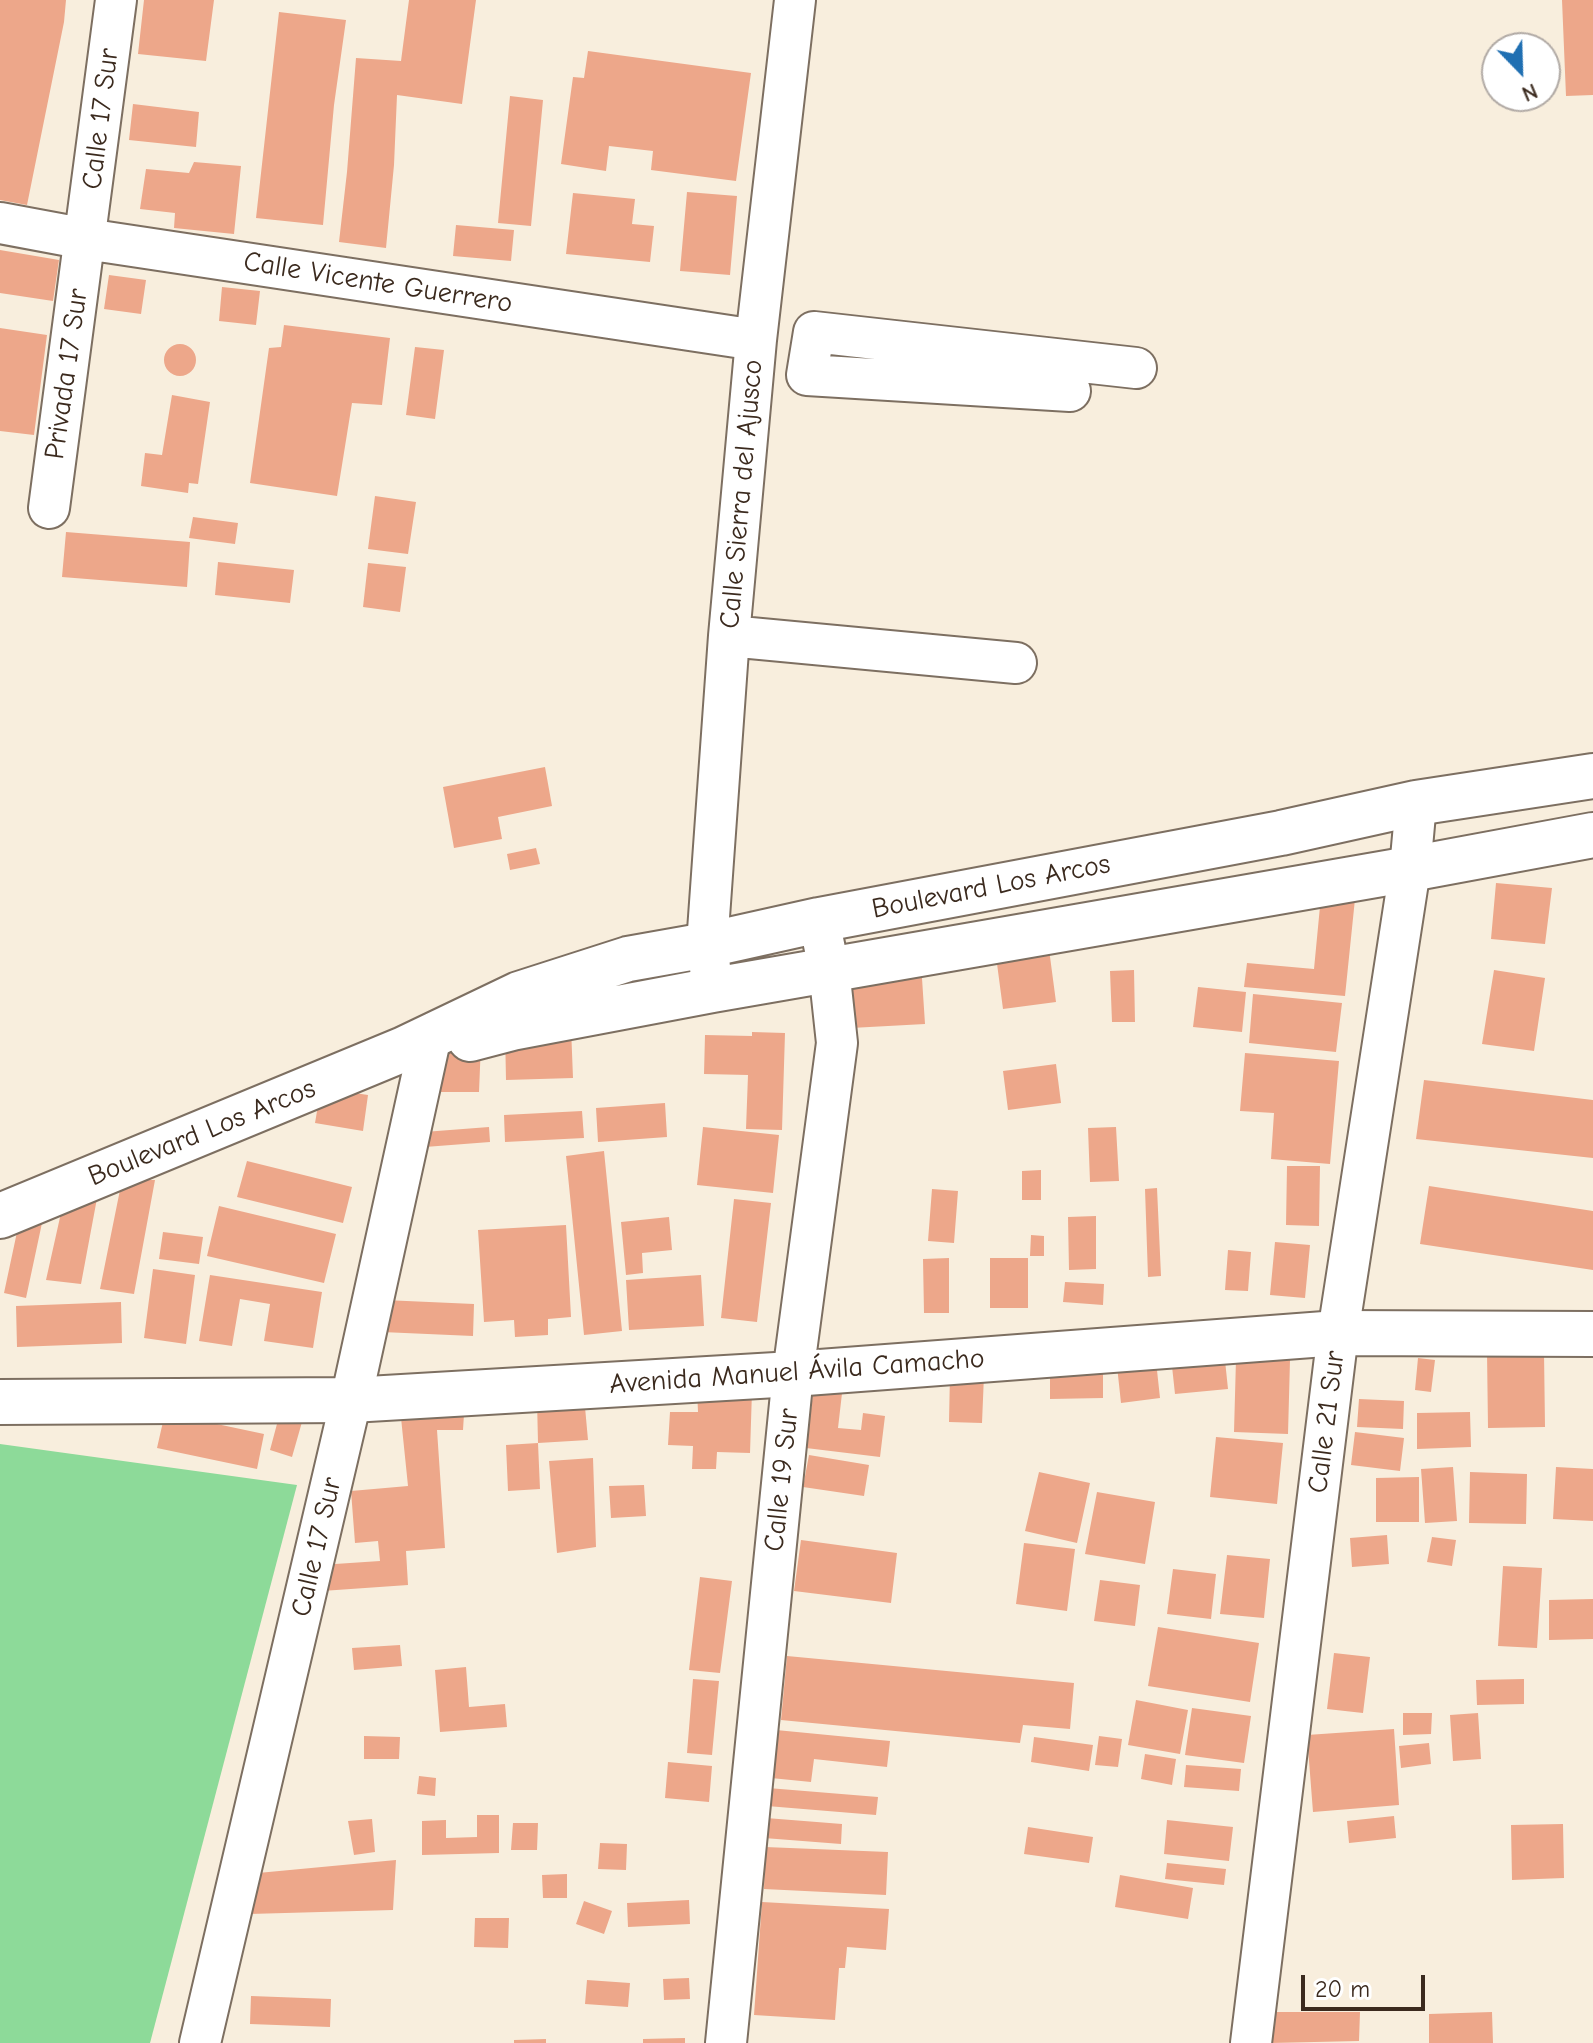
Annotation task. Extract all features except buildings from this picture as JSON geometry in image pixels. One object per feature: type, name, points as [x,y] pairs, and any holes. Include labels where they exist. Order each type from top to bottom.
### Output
[{"type":"main road","name":"Boulevard Los Arcos","points":[[0,1216],[420,1045],[519,994],[628,959],[1281,833],[1416,803],[1593,776]]},
{"type":"main road","name":"Boulevard Los Arcos","points":[[420,1045],[829,969],[1593,835]]},
{"type":"main road","name":"Avenida Manuel Ávila Camacho","points":[[0,1402],[351,1400],[793,1374],[1338,1333],[1593,1334]]},
{"type":"street","name":"Calle 17 Sur","points":[[86,239],[116,0]]},
{"type":"street","name":"Calle Sierra del Ajusco","points":[[713,990],[707,945],[729,636],[755,346],[795,0]]},
{"type":"street","name":"Calle Vicente Guerrero","points":[[0,223],[810,357]]},
{"type":"street","name":"Privada 17 Sur","points":[[49,508],[86,239]]},
{"type":"street","points":[[1070,391],[807,375],[814,332],[1136,368]]},
{"type":"street","points":[[729,636],[1016,663]]},
{"type":"street","name":"Calle 21 Sur","points":[[1251,2043],[1338,1333],[1410,869],[1416,803]]},
{"type":"street","name":"Calle 19 Sur","points":[[726,2043],[793,1374],[837,1043],[829,969],[819,920]]},
{"type":"street","name":"Calle 17 Sur","points":[[200,2043],[351,1400],[420,1045]]},
{"type":"green space","points":[[0,1444],[297,1485],[150,2043],[0,2043]]}]
